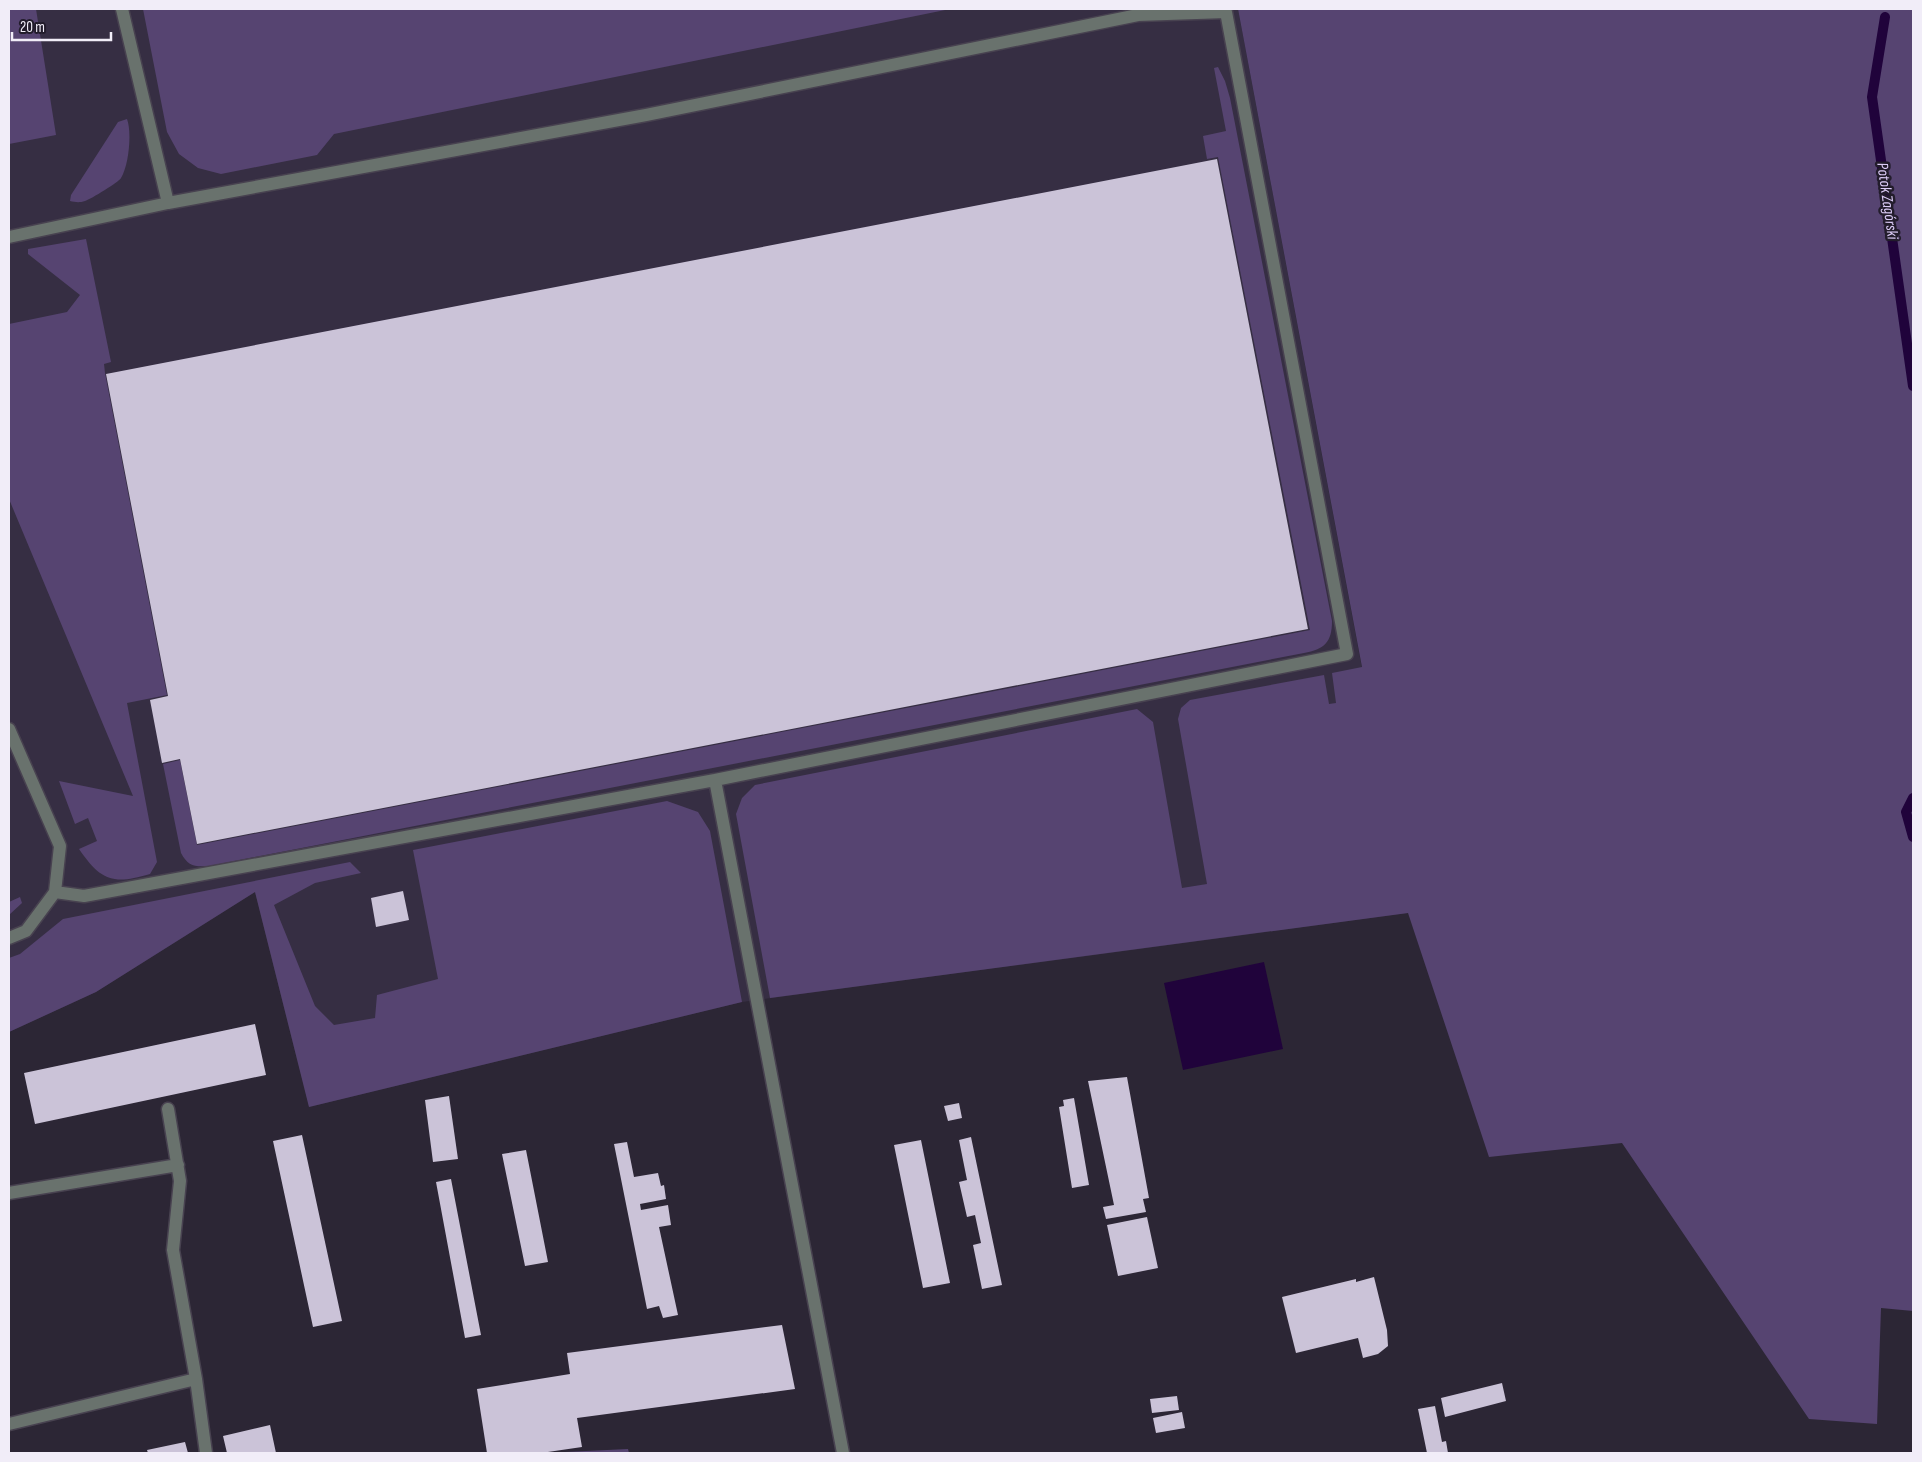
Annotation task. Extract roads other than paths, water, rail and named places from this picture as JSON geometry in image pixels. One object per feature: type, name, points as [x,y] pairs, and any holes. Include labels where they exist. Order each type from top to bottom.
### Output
[{"type":"lane","points":[[122,9],[168,203]]},
{"type":"lane","points":[[9,237],[168,203],[646,115],[1138,16],[1226,12],[1347,654],[715,780],[84,896],[55,892]]},
{"type":"lane","points":[[9,729],[60,846],[55,892],[26,931],[9,938]]},
{"type":"lane","points":[[715,780],[843,1453]]},
{"type":"lane","points":[[168,1109],[180,1181],[173,1250],[196,1379],[206,1453]]},
{"type":"lane","points":[[9,1193],[178,1165]]},
{"type":"lane","points":[[9,1424],[196,1379]]},
{"type":"waterway","name":"Potok Zagórski","points":[[1885,17],[1872,97],[1913,386]]},
{"type":"waterway","name":"Potok Zagórski","points":[[1913,798],[1906,812],[1913,837]]}]
